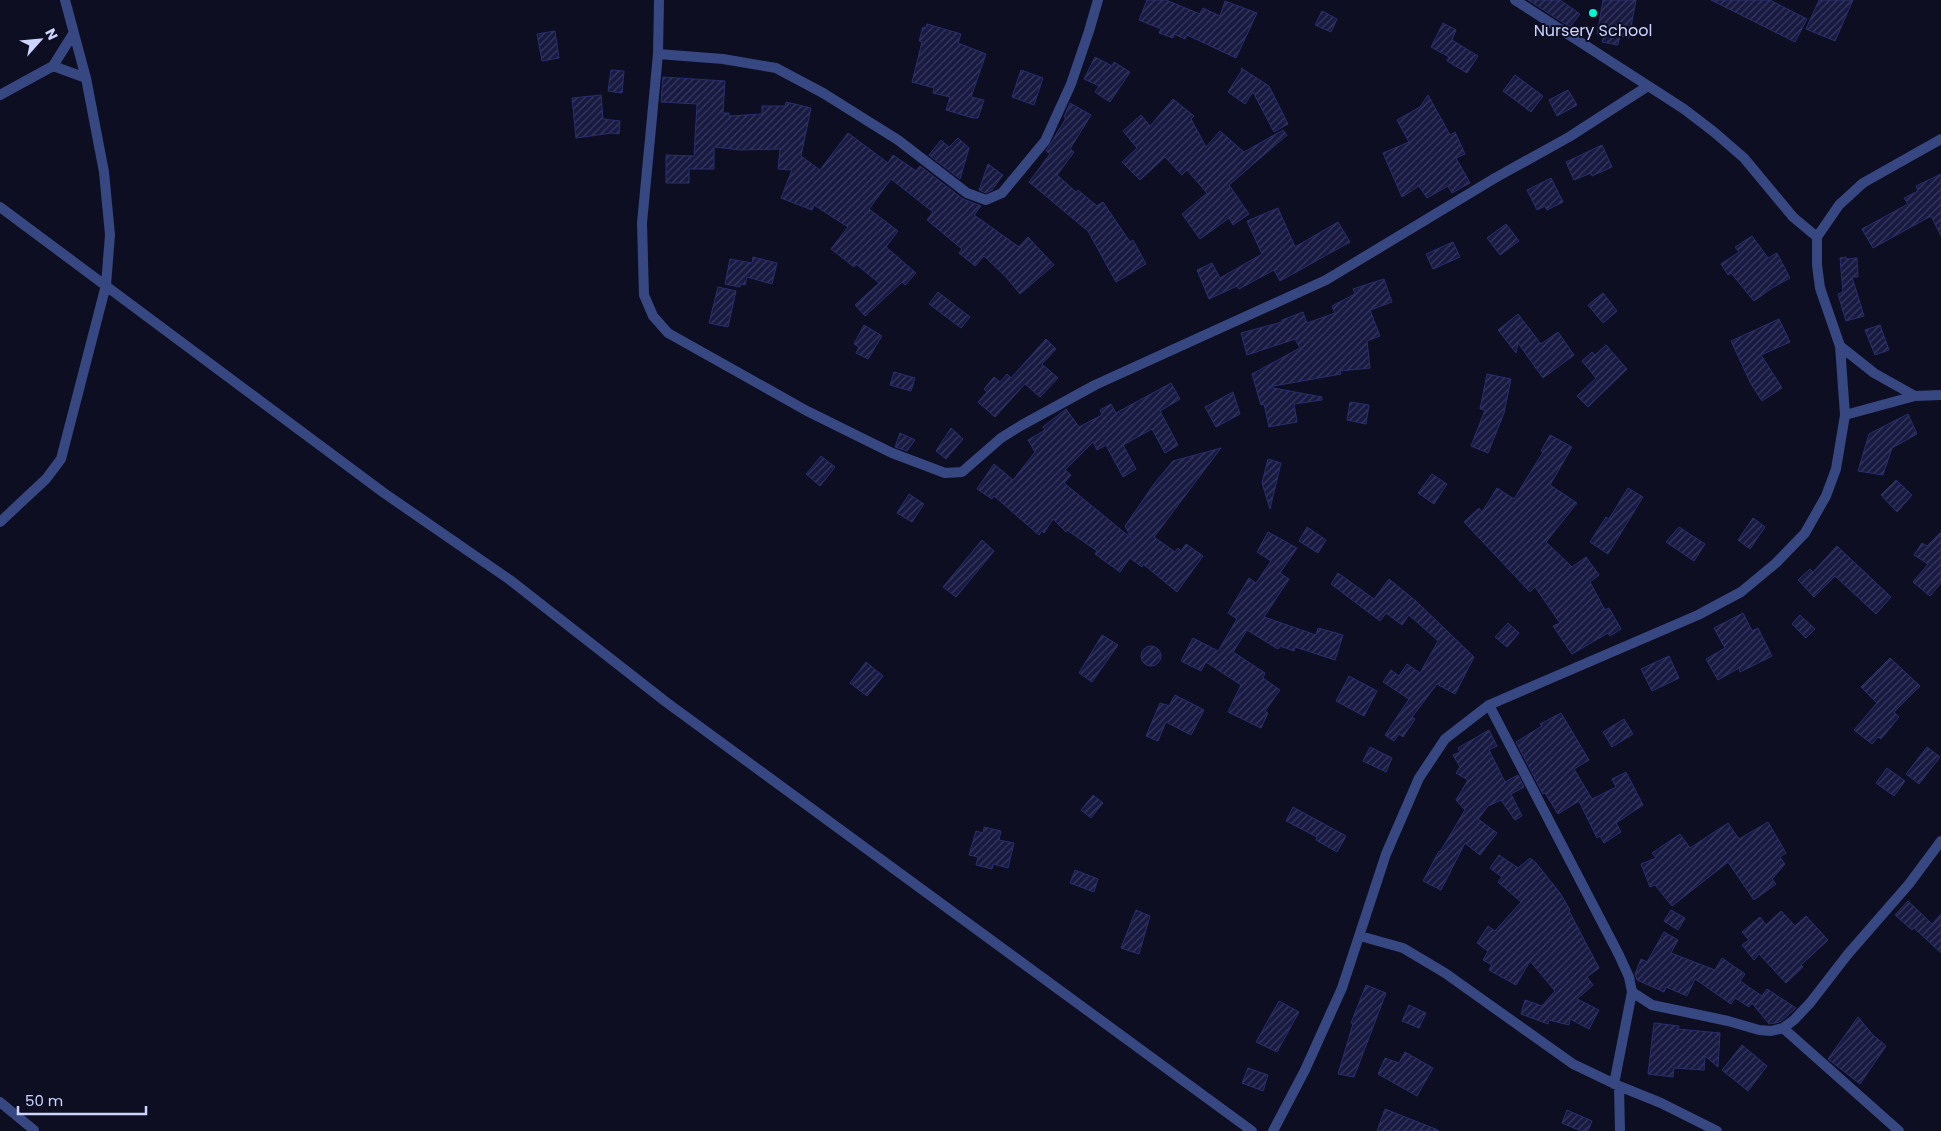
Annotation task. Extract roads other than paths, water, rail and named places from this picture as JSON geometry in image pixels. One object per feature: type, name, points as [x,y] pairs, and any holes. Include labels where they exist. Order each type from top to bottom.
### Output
[{"type":"street","points":[[0,522],[46,479],[60,459],[106,285],[110,235],[105,181],[86,78],[64,0]]},
{"type":"street","points":[[659,0],[658,54],[642,223],[644,295],[653,316],[668,333],[807,411],[892,453],[944,473],[962,472],[1001,438],[1095,384],[1326,280],[1495,178],[1569,137],[1648,86]]},
{"type":"street","points":[[658,54],[723,59],[776,68],[823,93],[898,140],[968,193],[986,200],[1002,193],[1045,141],[1071,84],[1098,0]]},
{"type":"street","points":[[1515,0],[1706,126],[1744,158],[1793,217],[1817,237]]},
{"type":"street","points":[[0,95],[53,66],[74,34]]},
{"type":"street","points":[[53,66],[86,78]]},
{"type":"street","points":[[1273,1131],[1305,1070],[1342,988],[1386,854],[1419,778],[1445,739],[1489,705],[1690,619],[1741,592],[1776,563],[1806,533],[1826,496],[1836,469],[1845,415],[1840,346],[1820,288],[1817,265],[1817,237],[1840,205],[1863,183],[1941,139]]},
{"type":"street","points":[[0,207],[384,493],[510,580],[666,702],[1252,1131]]},
{"type":"street","points":[[1840,346],[1874,373],[1915,396]]},
{"type":"street","points":[[1845,415],[1915,396],[1941,395]]},
{"type":"street","points":[[1489,705],[1629,978],[1632,992],[1616,1085],[1620,1131]]},
{"type":"street","points":[[1632,992],[1652,1005],[1728,1021],[1759,1030],[1771,1031],[1783,1028],[1794,1020],[1810,1003],[1848,954],[1909,884],[1941,841]]},
{"type":"street","points":[[1360,936],[1403,948],[1412,953],[1445,973],[1573,1064],[1616,1085],[1661,1103],[1717,1131]]},
{"type":"street","points":[[1783,1028],[1899,1131]]},
{"type":"street","points":[[0,1102],[34,1130]]},
{"type":"place","name":"Nursery School","points":[[1593,13]]}]
